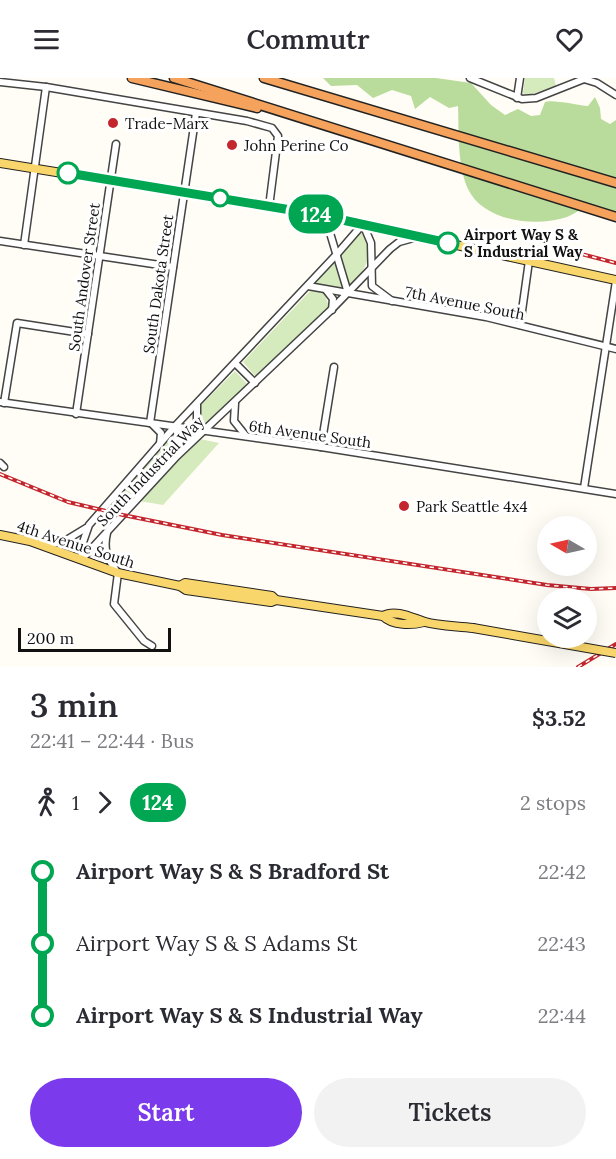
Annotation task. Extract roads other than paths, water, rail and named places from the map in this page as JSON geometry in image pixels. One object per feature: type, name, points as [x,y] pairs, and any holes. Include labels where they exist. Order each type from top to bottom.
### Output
[{"type":"highway","points":[[132,78],[228,102],[304,117]]},
{"type":"highway","points":[[174,78],[616,217]]},
{"type":"highway","points":[[264,78],[616,183]]},
{"type":"main road","points":[[0,163],[315,214],[616,280]]},
{"type":"main road","name":"4th Avenue South","points":[[0,535],[42,545],[118,573],[180,586],[186,590],[271,602],[276,600],[383,616],[388,620],[413,624],[424,622],[473,628],[616,653]]},
{"type":"main road","name":"4th Avenue South","points":[[180,586],[184,583],[272,596],[276,600]]},
{"type":"main road","points":[[201,592],[204,590],[228,593],[231,590]]},
{"type":"street","points":[[470,78],[517,98],[536,98],[584,79],[597,82],[616,95]]},
{"type":"street","points":[[517,98],[520,78]]},
{"type":"street","points":[[0,82],[46,87],[247,121],[276,132],[278,136],[269,207]]},
{"type":"street","points":[[24,245],[46,87]]},
{"type":"street","name":"South Dakota Street","points":[[150,423],[196,113]]},
{"type":"street","name":"South Andover Street","points":[[76,414],[116,144]]},
{"type":"street","points":[[315,214],[330,233],[348,293]]},
{"type":"street","points":[[363,224],[372,243],[372,286],[392,301]]},
{"type":"street","name":"South Industrial Way","points":[[82,559],[81,548],[89,525],[175,427],[236,364],[363,224]]},
{"type":"street","name":"South Industrial Way","points":[[82,559],[177,456],[399,242],[418,236]]},
{"type":"street","points":[[0,242],[173,267]]},
{"type":"street","points":[[520,325],[529,261]]},
{"type":"street","points":[[584,488],[616,280]]},
{"type":"street","name":"7th Avenue South","points":[[308,286],[520,325],[616,349]]},
{"type":"street","points":[[323,288],[331,295],[331,310]]},
{"type":"street","points":[[2,402],[17,323],[88,334]]},
{"type":"street","points":[[236,364],[255,383]]},
{"type":"street","points":[[321,447],[334,367]]},
{"type":"street","name":"6th Avenue South","points":[[2,402],[321,447],[616,494]]},
{"type":"street","points":[[235,402],[232,413],[235,424],[245,435],[252,438]]},
{"type":"street","points":[[197,405],[198,420],[205,431]]},
{"type":"street","points":[[150,423],[159,430],[160,444]]},
{"type":"street","points":[[175,427],[180,441],[177,456]]},
{"type":"street","points":[[42,545],[63,542],[89,525]]},
{"type":"street","points":[[107,532],[104,543],[106,555],[118,573],[114,604],[144,641],[152,646]]},
{"type":"railway","points":[[566,250],[616,263]]},
{"type":"railway","points":[[0,474],[68,502],[222,535],[547,585],[591,589],[616,588]]},
{"type":"railway","points":[[578,667],[616,644]]},
{"type":"place","name":"Trade-Marx","points":[[113,123]]},
{"type":"place","name":"John Perine Co","points":[[232,145]]},
{"type":"place","name":"Airport Way S & S Industrial Way","points":[[448,243]]},
{"type":"place","name":"Park Seattle 4x4","points":[[404,506]]}]
